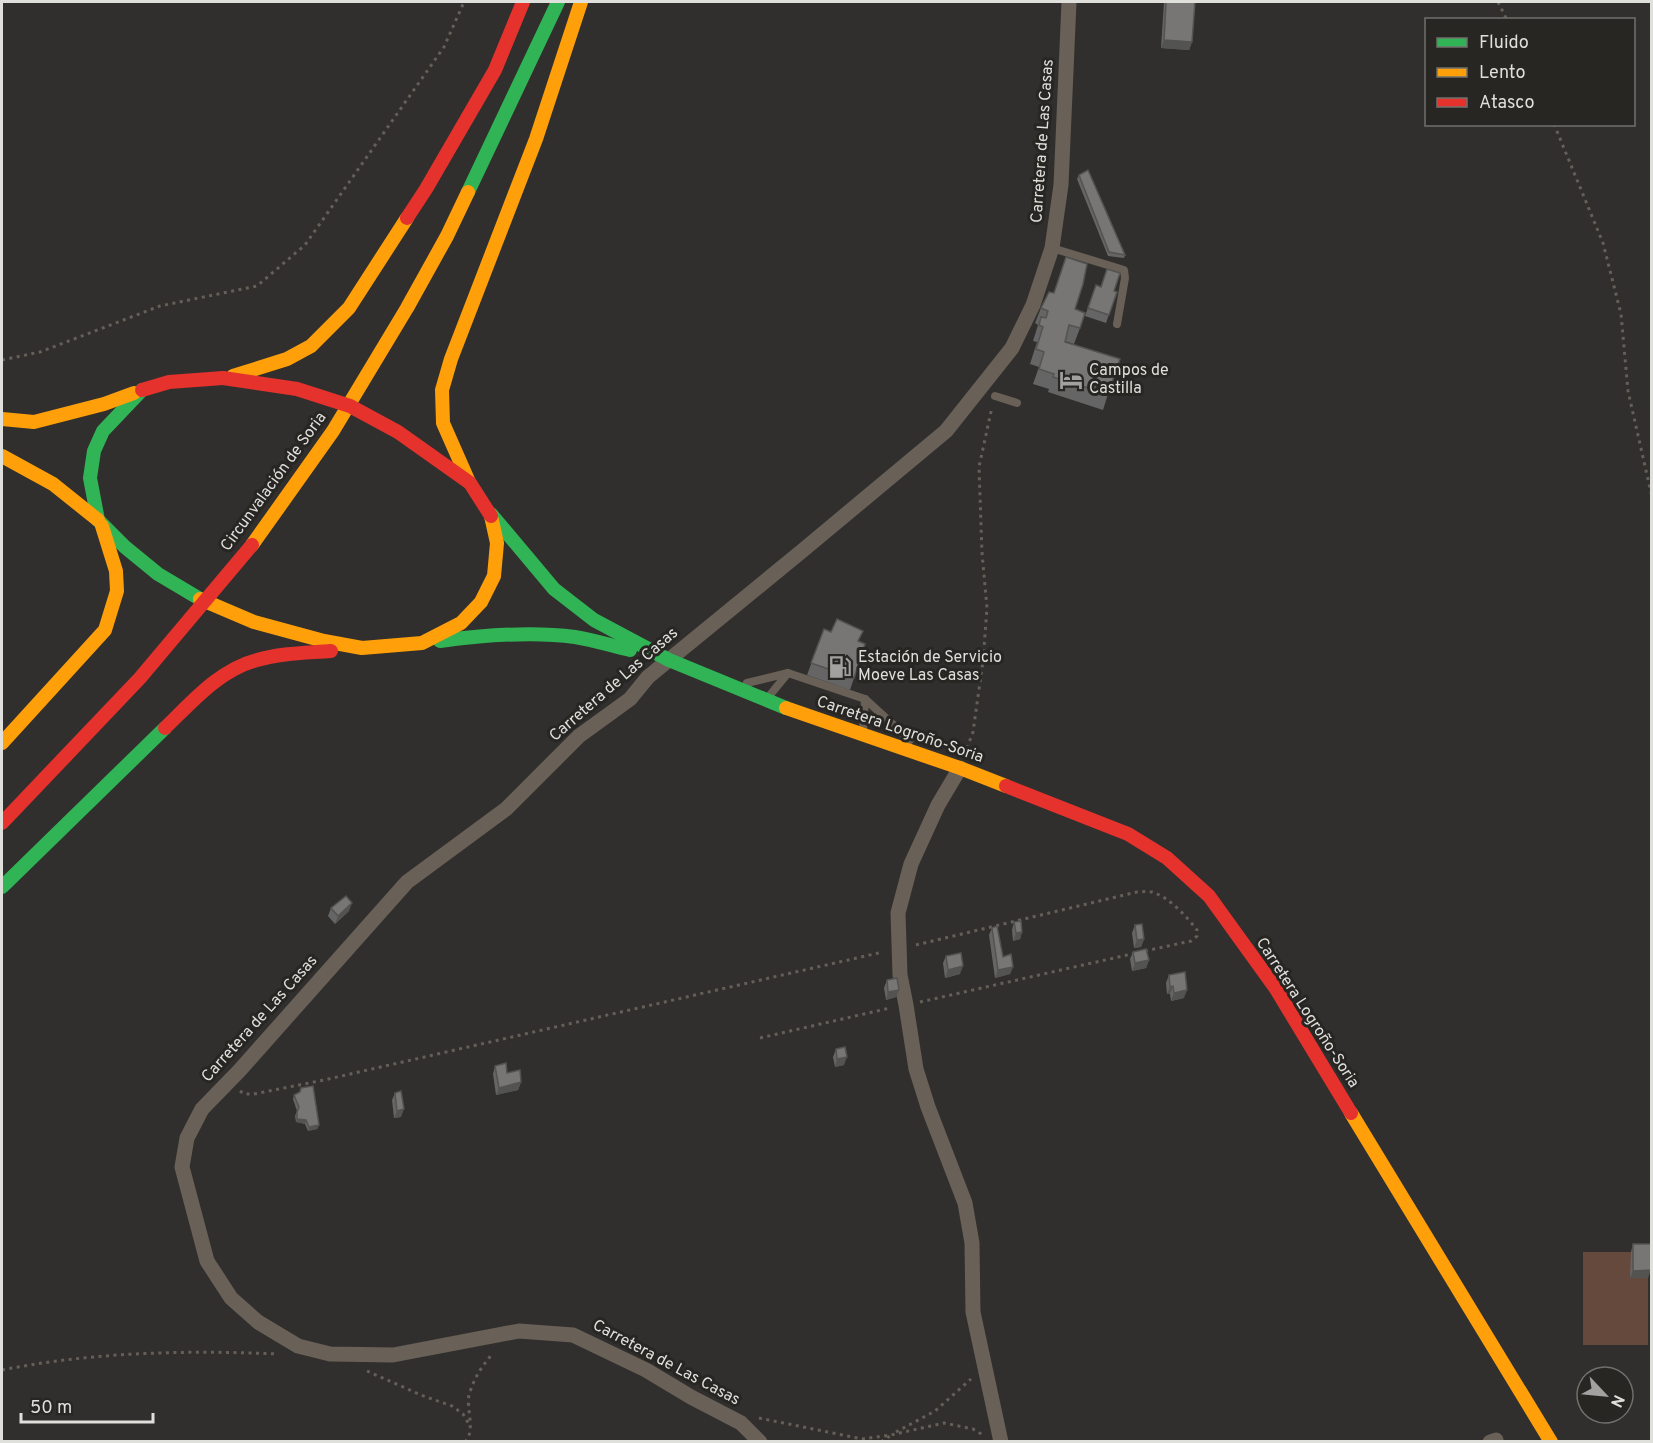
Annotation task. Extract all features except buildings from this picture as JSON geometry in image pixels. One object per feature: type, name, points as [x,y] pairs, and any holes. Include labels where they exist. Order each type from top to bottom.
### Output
[{"type":"highway","points":[[2,419],[33,422],[104,404],[169,382],[223,378],[287,359],[311,346],[349,308],[426,189],[495,70],[524,2]]},
{"type":"highway","name":"Circunvalación de Soria","points":[[504,113],[544,2]]},
{"type":"highway","name":"Circunvalación de Soria","points":[[2,823],[140,678],[247,552],[333,431],[407,308],[447,236],[558,2]]},
{"type":"highway","points":[[470,483],[443,423],[442,390],[451,359],[536,139],[581,2]]},
{"type":"highway","points":[[223,378],[297,389],[350,406],[398,432],[470,483]]},
{"type":"highway","points":[[2,743],[105,630],[117,591],[116,571],[100,522],[90,478],[94,451],[103,431],[143,389]]},
{"type":"highway","points":[[2,456],[52,484],[100,522],[125,547],[158,574],[203,601],[254,622],[324,641],[362,648]]},
{"type":"highway","name":"Carretera Logroño-Soria","points":[[470,483],[491,514],[554,589],[594,620],[669,660],[766,700],[960,768],[1128,834],[1167,858],[1209,896],[1276,989],[1551,1442]]},
{"type":"highway","points":[[422,644],[461,623],[481,602],[494,576],[497,543],[491,514]]},
{"type":"highway","name":"Carretera Logroño-Soria","points":[[362,648],[422,644],[485,636],[526,635],[577,638],[669,660]]},
{"type":"highway","points":[[2,887],[195,699],[229,671],[254,660],[277,655],[362,648]]},
{"type":"street","name":"Carretera de Las Casas","points":[[760,1442],[741,1423],[729,1416],[691,1397],[646,1370],[573,1335],[519,1331],[393,1355],[330,1354],[298,1346],[258,1322],[231,1298],[207,1261],[182,1167],[187,1138],[202,1109],[407,882],[506,808],[579,736],[630,699],[648,677],[946,431],[1012,348],[1033,305],[1052,248],[1062,185],[1069,2]]},
{"type":"street","points":[[960,768],[938,805],[911,864],[898,913],[900,975],[916,1069],[965,1203],[972,1243],[973,1311],[1001,1442]]},
{"type":"lane","points":[[1052,248],[1124,270],[1125,278],[1117,324]]},
{"type":"lane","points":[[995,396],[1017,403]]},
{"type":"lane","points":[[766,700],[788,673]]},
{"type":"lane","points":[[733,686],[788,673],[865,699],[928,757]]},
{"type":"lane","points":[[863,734],[865,699]]},
{"type":"path","points":[[2,360],[40,352],[160,306],[257,286],[305,245],[444,46],[465,2]]},
{"type":"path","points":[[1498,2],[1506,18]]},
{"type":"path","points":[[1555,126],[1603,243],[1621,314],[1628,392],[1652,497]]},
{"type":"path","points":[[960,768],[973,732],[983,661],[987,608],[982,553],[980,467],[995,396]]},
{"type":"path","points":[[232,1077],[235,1087],[244,1094],[254,1094],[446,1053],[1137,892],[1150,892],[1163,897],[1197,930],[1197,936],[1191,941],[760,1038]]},
{"type":"path","points":[[2,1370],[99,1355],[240,1352],[288,1354],[298,1346]]},
{"type":"path","points":[[465,1442],[470,1426],[469,1396],[478,1372],[493,1353]]},
{"type":"path","points":[[881,1442],[935,1411],[972,1378],[982,1356]]},
{"type":"path","points":[[362,1369],[452,1406],[463,1414],[470,1426]]},
{"type":"path","points":[[729,1416],[749,1416],[862,1439],[944,1423],[973,1429],[983,1435]]},
{"type":"shaded area","points":[[1583,1252],[1648,1252],[1648,1345],[1583,1345]]},
{"type":"traffic: fast","points":[[468,192],[558,2]]},
{"type":"traffic: fast","points":[[142,390],[103,431],[94,451],[90,478],[98,520],[125,547],[158,574],[200,599]]},
{"type":"traffic: fast","points":[[491,514],[554,589],[594,620],[669,660],[786,708]]},
{"type":"traffic: fast","points":[[440,641],[542,634],[582,638],[630,650]]},
{"type":"traffic: fast","points":[[2,887],[165,728]]},
{"type":"traffic: slow","points":[[469,482],[443,423],[442,390],[451,359],[536,139],[581,2]]},
{"type":"traffic: slow","points":[[252,545],[333,431],[407,308],[447,236],[468,192]]},
{"type":"traffic: slow","points":[[233,376],[287,359],[311,346],[349,308],[407,218]]},
{"type":"traffic: slow","points":[[2,419],[34,422],[104,404],[134,393]]},
{"type":"traffic: slow","points":[[2,456],[53,484],[98,520]]},
{"type":"traffic: slow","points":[[200,599],[254,622],[324,641],[362,648],[422,643],[461,623],[481,602],[494,576],[497,543],[491,516]]},
{"type":"traffic: slow","points":[[2,743],[105,630],[117,591],[116,571],[102,526]]},
{"type":"traffic: slow","points":[[786,708],[1006,786]]},
{"type":"traffic: slow","points":[[1351,1113],[1551,1442]]},
{"type":"traffic: jam","points":[[407,218],[495,70],[523,2]]},
{"type":"traffic: jam","points":[[223,378],[297,389],[350,406],[398,432],[470,483],[491,516]]},
{"type":"traffic: jam","points":[[142,390],[169,382],[223,378]]},
{"type":"traffic: jam","points":[[2,823],[140,678],[252,545]]},
{"type":"traffic: jam","points":[[165,728],[207,688],[230,671],[257,660],[275,656],[331,651]]},
{"type":"traffic: jam","points":[[1006,786],[1128,834],[1167,858],[1209,896],[1276,989],[1351,1113]]},
{"type":"place","name":"Campos de Castilla","points":[[1071,380]]},
{"type":"place","name":"Estación de Servicio Moeve Las Casas","points":[[840,667]]}]
